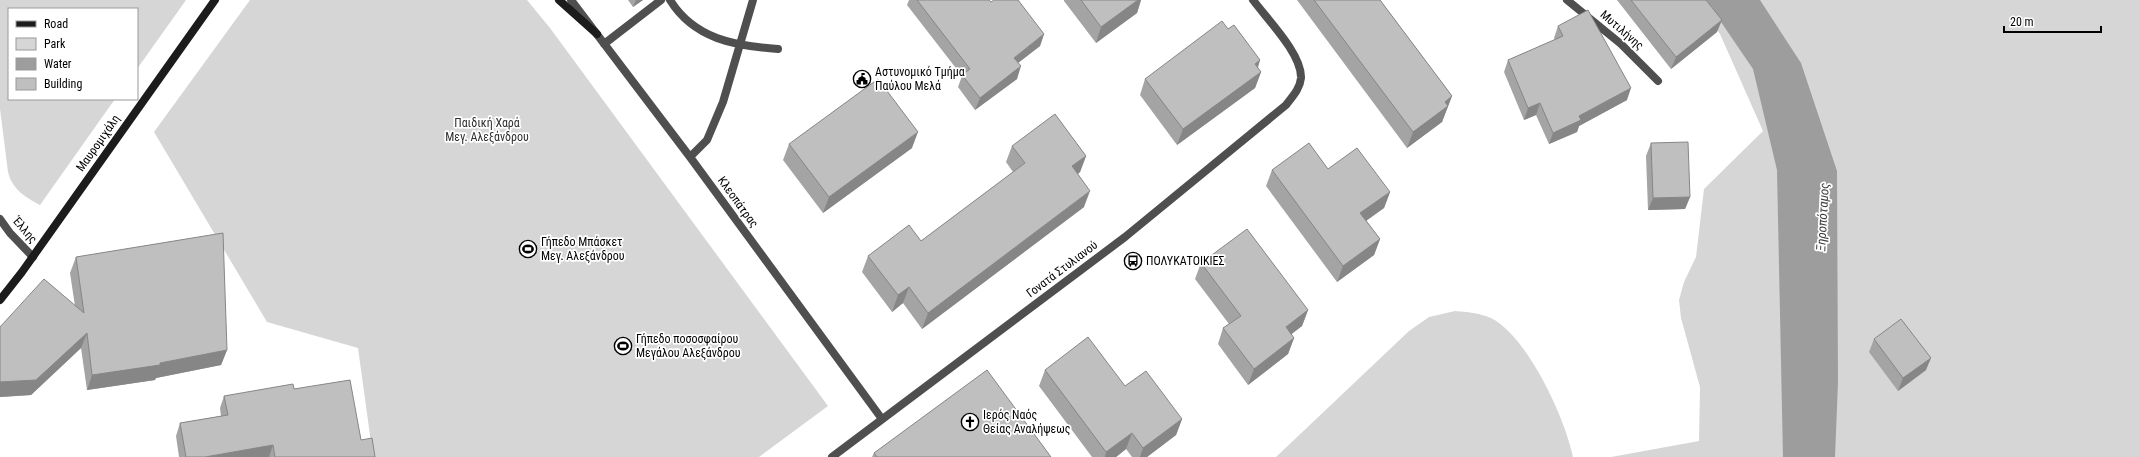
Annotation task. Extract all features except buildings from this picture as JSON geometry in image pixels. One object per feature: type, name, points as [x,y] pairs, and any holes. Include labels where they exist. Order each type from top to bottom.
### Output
[{"type":"main road","name":"Μαυρομιχάλη","points":[[0,300],[33,257],[215,0]]},
{"type":"main road","points":[[559,0],[597,34]]},
{"type":"street","name":"Κλεοπάτρας","points":[[571,0],[690,157],[882,419]]},
{"type":"street","points":[[604,44],[661,0]]},
{"type":"street","points":[[670,0],[685,19],[697,29],[719,40],[741,45],[778,49]]},
{"type":"street","points":[[690,157],[707,140],[714,125],[741,45],[753,0]]},
{"type":"street","name":"Γονατά Στυλιανού","points":[[832,457],[1155,213],[1278,112],[1297,90],[1301,76],[1298,62],[1289,47],[1253,0]]},
{"type":"street","name":"Μυτιλήνης","points":[[1567,0],[1604,29],[1658,82]]},
{"type":"street","name":"Έλλης","points":[[0,219],[10,234],[33,257]]},
{"type":"green space","points":[[0,0],[186,0],[138,68],[138,8],[8,8],[8,100],[114,100],[40,205],[20,192],[10,178],[0,109]]},
{"type":"green space","name":"Παιδική Χαρά Μεγ. Αλεξάνδρου","points":[[250,0],[527,0],[550,28],[828,406],[759,457],[373,457],[358,348],[267,322],[154,132]]},
{"type":"green space","points":[[1694,0],[2140,0],[2140,457],[1611,457],[1699,441],[1700,387],[1681,318],[1679,300],[1684,282],[1696,257],[1704,189],[1763,131],[1720,34]]},
{"type":"green space","points":[[1455,311],[1468,312],[1491,318],[1505,328],[1518,342],[1543,380],[1562,422],[1573,457],[1276,457],[1409,331],[1429,317]]},
{"type":"water","name":"Ξηροπόταμος","points":[[1706,0],[1760,0],[1801,63],[1837,171],[1838,382],[1835,457],[1783,457],[1777,170],[1753,69]]},
{"type":"place","name":"Αστυνομικό Τμήμα Παύλου Μελά","points":[[862,79]]},
{"type":"place","name":"Γήπεδο Μπάσκετ Μεγ. Αλεξάνδρου","points":[[528,249]]},
{"type":"place","name":"ΠΟΛΥΚΑΤΟΙΚΙΕΣ","points":[[1133,261]]},
{"type":"place","name":"Γήπεδο ποσοσφαίρου Μεγάλου Αλεξάνδρου","points":[[623,346]]},
{"type":"place","name":"Ιερός Ναός Θείας Αναλήψεως","points":[[970,422]]}]
